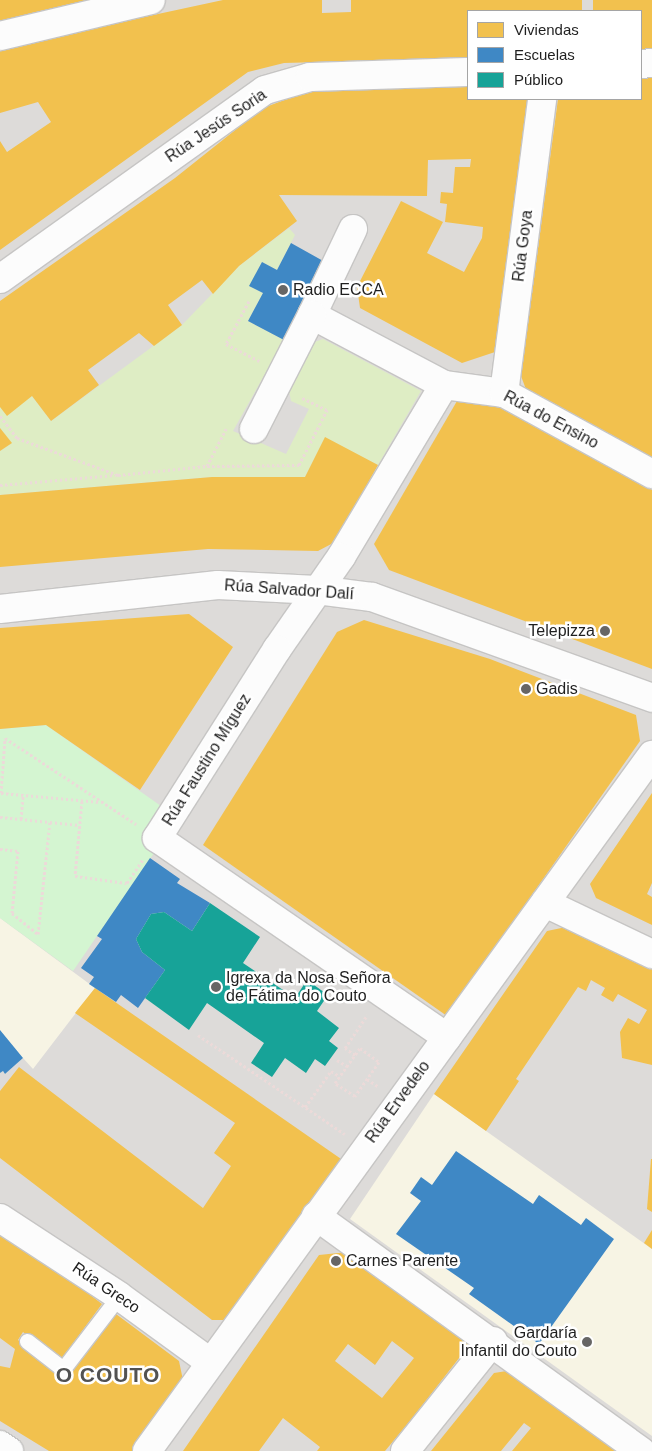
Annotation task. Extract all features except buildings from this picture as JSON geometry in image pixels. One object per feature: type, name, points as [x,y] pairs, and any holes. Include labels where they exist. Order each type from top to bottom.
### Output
[{"type":"street","points":[[0,36],[150,0]]},
{"type":"street","name":"Rúa Jesús Soria","points":[[0,279],[265,90],[310,77],[467,72]]},
{"type":"street","name":"Rúa Goya","points":[[504,393],[542,100]]},
{"type":"street","points":[[242,426],[312,315],[353,229]]},
{"type":"street","name":"Rúa do Ensino","points":[[312,315],[444,385],[504,393],[652,474]]},
{"type":"street","name":"Rúa Faustino Míguez","points":[[444,385],[341,557],[317,590],[157,838],[447,1037]]},
{"type":"street","name":"Rúa Salvador Dalí","points":[[0,608],[218,585],[317,590],[372,597],[652,698]]},
{"type":"street","name":"Rúa Ervedelo","points":[[148,1451],[210,1362],[652,755]]},
{"type":"street","points":[[545,903],[652,954]]},
{"type":"street","points":[[316,1216],[493,1341],[641,1451]]},
{"type":"street","name":"Rúa Greco","points":[[0,1218],[119,1296],[210,1362]]},
{"type":"street","points":[[405,1451],[493,1341]]},
{"type":"street","points":[[0,1445],[9,1451]]},
{"type":"lane","points":[[27,1341],[63,1369],[119,1296]]},
{"type":"path","points":[[249,301],[226,344],[261,362],[256,371]]},
{"type":"path","points":[[0,485],[207,466],[300,465],[327,410],[298,396],[297,391]]},
{"type":"path","points":[[0,416],[16,438],[118,474]]},
{"type":"path","points":[[207,466],[242,426]]},
{"type":"path","points":[[82,800],[75,876],[127,883],[157,838],[5,738],[0,793],[82,800],[102,802]]},
{"type":"path","points":[[21,819],[23,795]]},
{"type":"path","points":[[0,817],[80,825]]},
{"type":"path","points":[[0,850],[18,851],[12,913],[38,934],[50,822]]},
{"type":"path","points":[[355,1055],[345,1048],[367,1015]]},
{"type":"path","points":[[198,1035],[365,1148]]},
{"type":"path","points":[[360,1048],[379,1062],[355,1096],[335,1083],[355,1055],[360,1048]]},
{"type":"path","points":[[337,1060],[347,1066]]},
{"type":"path","points":[[305,1107],[331,1070],[339,1076]]},
{"type":"shaded area","points":[[0,0],[652,0],[652,1451],[0,1451]]},
{"type":"shaded area","points":[[0,918],[95,988],[33,1069],[23,1058],[5,1074],[3,1071],[0,1073]]},
{"type":"shaded area","name":"Gardaría Infantil do Couto","points":[[434,1094],[652,1249],[652,1436],[350,1219]]},
{"type":"green space","points":[[289,228],[295,235],[277,270],[262,262],[250,286],[263,293],[248,321],[284,340],[233,431],[286,454],[309,409],[291,401],[288,386],[309,344],[323,339],[421,391],[378,465],[325,438],[305,477],[212,477],[0,495],[0,451],[11,443],[0,428],[0,407],[32,396],[51,421],[182,325],[239,266]]},
{"type":"green space","points":[[46,725],[178,818],[73,971],[0,918],[0,729]]},
{"type":"place","name":"Radio ECCA","points":[[283,290]]},
{"type":"place","name":"Telepizza","points":[[605,631]]},
{"type":"place","name":"Gadis","points":[[526,689]]},
{"type":"place","name":"Igrexa da Nosa Señora de Fátima do Couto","points":[[216,987]]},
{"type":"place","name":"Carnes Parente","points":[[336,1261]]},
{"type":"place","name":"Gardaría Infantil do Couto","points":[[587,1342]]},
{"type":"district","name":"O COUTO","points":[[108,1375]]}]
